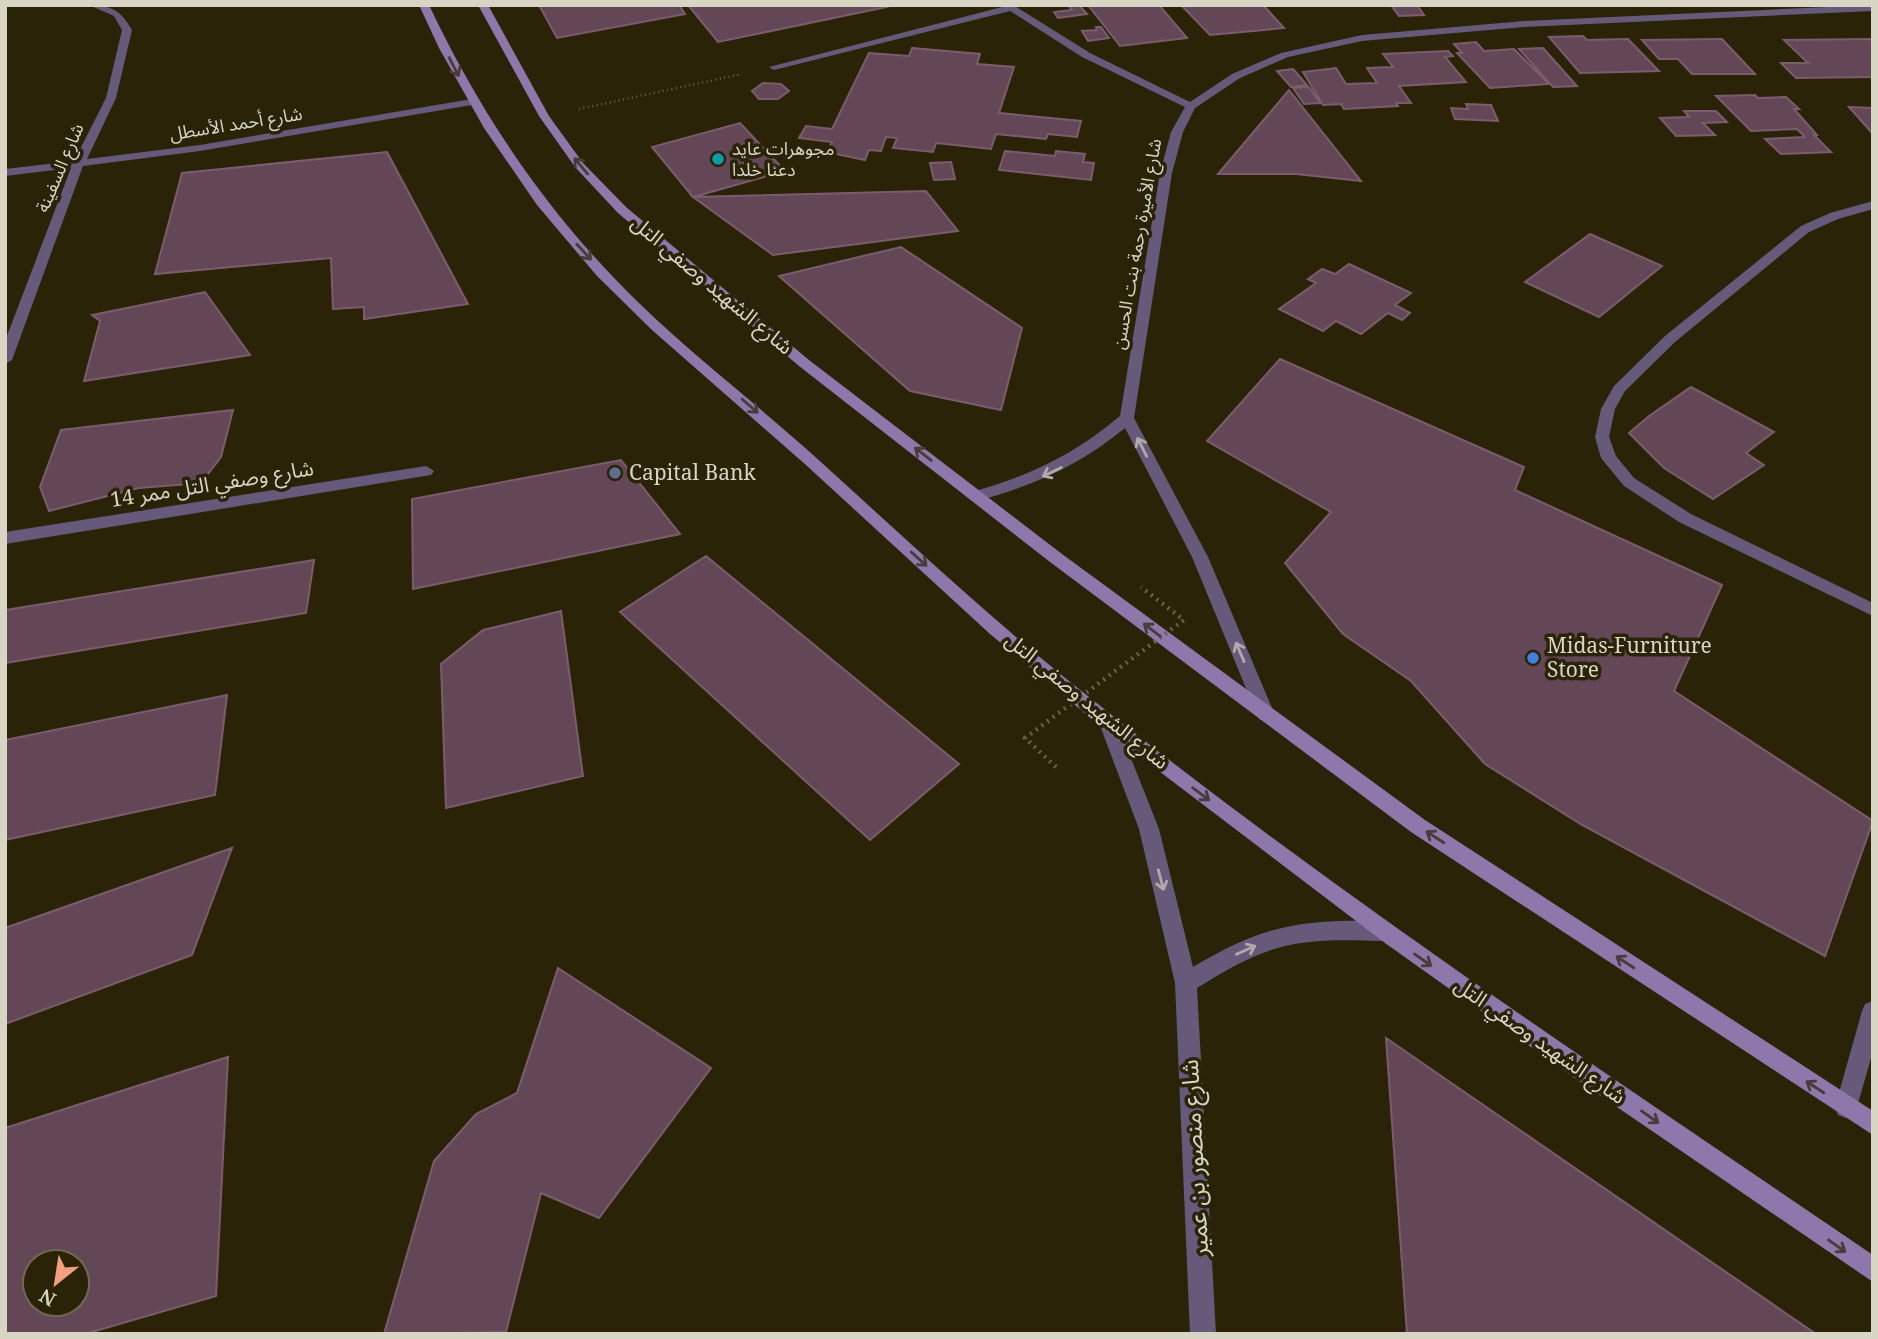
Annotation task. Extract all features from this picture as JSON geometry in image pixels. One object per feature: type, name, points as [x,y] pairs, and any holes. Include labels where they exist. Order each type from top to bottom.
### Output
[{"type":"main road","name":"شارع الشهيد وصفي التل","points":[[424,5],[472,102],[506,159],[560,226],[635,307],[762,416],[974,609],[1108,723],[1382,931],[1873,1270]]},
{"type":"main road","name":"شارع الشهيد وصفي التل","points":[[483,5],[544,116],[579,165],[622,210],[804,363],[1266,715],[1419,826],[1873,1124]]},
{"type":"street","name":"شارع السفينة","points":[[5,360],[78,165],[111,98],[127,30],[118,14],[94,5]]},
{"type":"street","points":[[774,67],[1008,7],[1086,55],[1191,106],[1236,76],[1261,65],[1296,52],[1362,38],[1524,24],[1873,8]]},
{"type":"street","name":"شارع أحمد الأسطل","points":[[5,173],[78,165],[472,102]]},
{"type":"street","name":"شارع الأميرة رحمة بنت الحسن","points":[[1127,418],[1166,173],[1177,132],[1191,106]]},
{"type":"street","points":[[1873,205],[1834,216],[1805,229],[1670,339],[1619,388],[1608,409],[1602,437],[1609,458],[1629,482],[1663,504],[1685,518],[1873,610]]},
{"type":"street","points":[[977,496],[1041,478],[1065,466],[1127,418],[1200,557],[1266,715]]},
{"type":"street","name":"شارع وصفي التل ممر 14","points":[[5,538],[426,471]]},
{"type":"street","name":"شارع منصور بن عمير","points":[[1108,723],[1149,829],[1186,983],[1203,1334]]},
{"type":"street","points":[[1186,983],[1220,962],[1279,936],[1324,930],[1382,931]]},
{"type":"street","points":[[1846,1107],[1873,1011]]},
{"type":"path","points":[[544,116],[774,67]]},
{"type":"path","points":[[1056,766],[1025,738],[1184,620],[1141,587]]},
{"type":"building","points":[[539,5],[679,5],[685,14],[557,38]]},
{"type":"building","points":[[688,5],[885,5],[887,7],[718,42]]},
{"type":"building","points":[[1068,5],[1079,5],[1087,14],[1058,18],[1054,12],[1072,10]]},
{"type":"building","points":[[1088,5],[1159,5],[1187,38],[1120,46]]},
{"type":"building","points":[[1181,5],[1263,5],[1284,28],[1210,35]]},
{"type":"building","points":[[1391,5],[1417,5],[1424,15],[1399,16]]},
{"type":"building","points":[[1096,27],[1101,27],[1109,38],[1088,41],[1082,31],[1097,30]]},
{"type":"building","points":[[1583,36],[1587,40],[1628,39],[1659,71],[1580,73],[1549,37]]},
{"type":"building","points":[[1722,39],[1755,74],[1692,74],[1678,59],[1659,59],[1642,40]]},
{"type":"building","points":[[1873,39],[1873,77],[1796,78],[1781,63],[1808,63],[1784,40]]},
{"type":"building","points":[[1476,42],[1484,51],[1514,49],[1549,84],[1490,88],[1457,53],[1462,53],[1454,44]]},
{"type":"building","points":[[912,48],[980,54],[977,64],[1014,67],[999,113],[1081,121],[1077,137],[1048,134],[1046,139],[996,134],[991,149],[936,143],[933,152],[893,148],[897,138],[886,137],[881,151],[869,150],[865,160],[827,152],[832,142],[799,138],[806,126],[832,129],[869,53],[909,56]]},
{"type":"building","points":[[1543,48],[1577,86],[1553,87],[1519,49]]},
{"type":"building","points":[[1448,51],[1453,56],[1445,57],[1466,82],[1399,86],[1411,103],[1396,103],[1398,106],[1344,109],[1341,104],[1323,105],[1303,72],[1336,68],[1346,84],[1377,83],[1367,68],[1393,67],[1383,54]]},
{"type":"building","points":[[1293,69],[1307,85],[1291,87],[1277,71]]},
{"type":"building","points":[[763,83],[781,84],[789,91],[778,99],[759,99],[752,91]]},
{"type":"building","points":[[1309,87],[1320,103],[1304,104],[1293,88]]},
{"type":"building","points":[[1289,90],[1361,181],[1296,174],[1218,174]]},
{"type":"building","points":[[1755,95],[1758,98],[1786,97],[1799,109],[1794,109],[1831,152],[1781,154],[1765,139],[1805,137],[1797,129],[1751,131],[1716,96]]},
{"type":"building","points":[[1466,104],[1491,105],[1498,121],[1455,119],[1451,108],[1468,109]]},
{"type":"building","points":[[1849,107],[1873,108],[1873,134]]},
{"type":"building","points":[[1684,111],[1716,111],[1727,122],[1703,123],[1715,135],[1676,136],[1660,118],[1689,117]]},
{"type":"building","name":"مجوهرات عايد دعنا خلدا","points":[[740,123],[785,171],[693,197],[652,147]]},
{"type":"building","points":[[1005,151],[1055,156],[1056,151],[1085,154],[1083,162],[1094,163],[1091,180],[999,170]]},
{"type":"building","points":[[387,152],[468,304],[364,319],[364,307],[333,309],[331,258],[155,274],[182,173]]},
{"type":"building","points":[[951,162],[955,179],[934,180],[930,163]]},
{"type":"building","points":[[926,191],[958,231],[773,255],[693,197]]},
{"type":"building","points":[[1590,234],[1662,266],[1599,317],[1525,282]]},
{"type":"building","points":[[901,247],[1022,328],[1001,410],[910,391],[779,276]]},
{"type":"building","points":[[1349,264],[1411,293],[1395,305],[1410,313],[1402,320],[1388,313],[1361,334],[1336,321],[1323,331],[1279,309],[1316,283],[1308,279],[1322,269],[1335,274]]},
{"type":"building","points":[[205,292],[250,355],[84,381],[100,321],[92,315]]},
{"type":"building","name":"Midas-Furniture Store","points":[[1280,359],[1524,467],[1515,490],[1722,585],[1674,691],[1873,821],[1825,956],[1582,825],[1485,764],[1411,681],[1343,634],[1285,563],[1331,512],[1207,441]]},
{"type":"building","points":[[1691,387],[1774,432],[1746,453],[1764,465],[1713,499],[1664,468],[1629,433]]},
{"type":"building","points":[[233,410],[221,457],[201,483],[139,488],[49,511],[40,487],[61,430]]},
{"type":"building","points":[[621,460],[680,534],[413,589],[412,499]]},
{"type":"building","points":[[706,556],[959,764],[870,840],[620,612]]},
{"type":"building","points":[[314,560],[306,613],[5,663],[5,610]]},
{"type":"building","points":[[561,611],[583,776],[446,808],[441,664],[483,630]]},
{"type":"building","points":[[227,695],[215,795],[5,840],[5,740]]},
{"type":"building","points":[[232,848],[192,955],[5,1024],[5,928]]},
{"type":"building","points":[[558,968],[711,1068],[599,1218],[541,1193],[506,1332],[384,1334],[434,1161],[476,1114],[517,1093]]},
{"type":"building","points":[[1386,1038],[1816,1334],[1407,1334]]},
{"type":"building","points":[[228,1057],[216,1296],[85,1334],[5,1334],[5,1128]]},
{"type":"place","name":"مجوهرات عايد دعنا خلدا","points":[[718,159]]},
{"type":"place","name":"Capital Bank","points":[[615,473]]},
{"type":"place","name":"Midas-Furniture Store","points":[[1533,658]]}]
